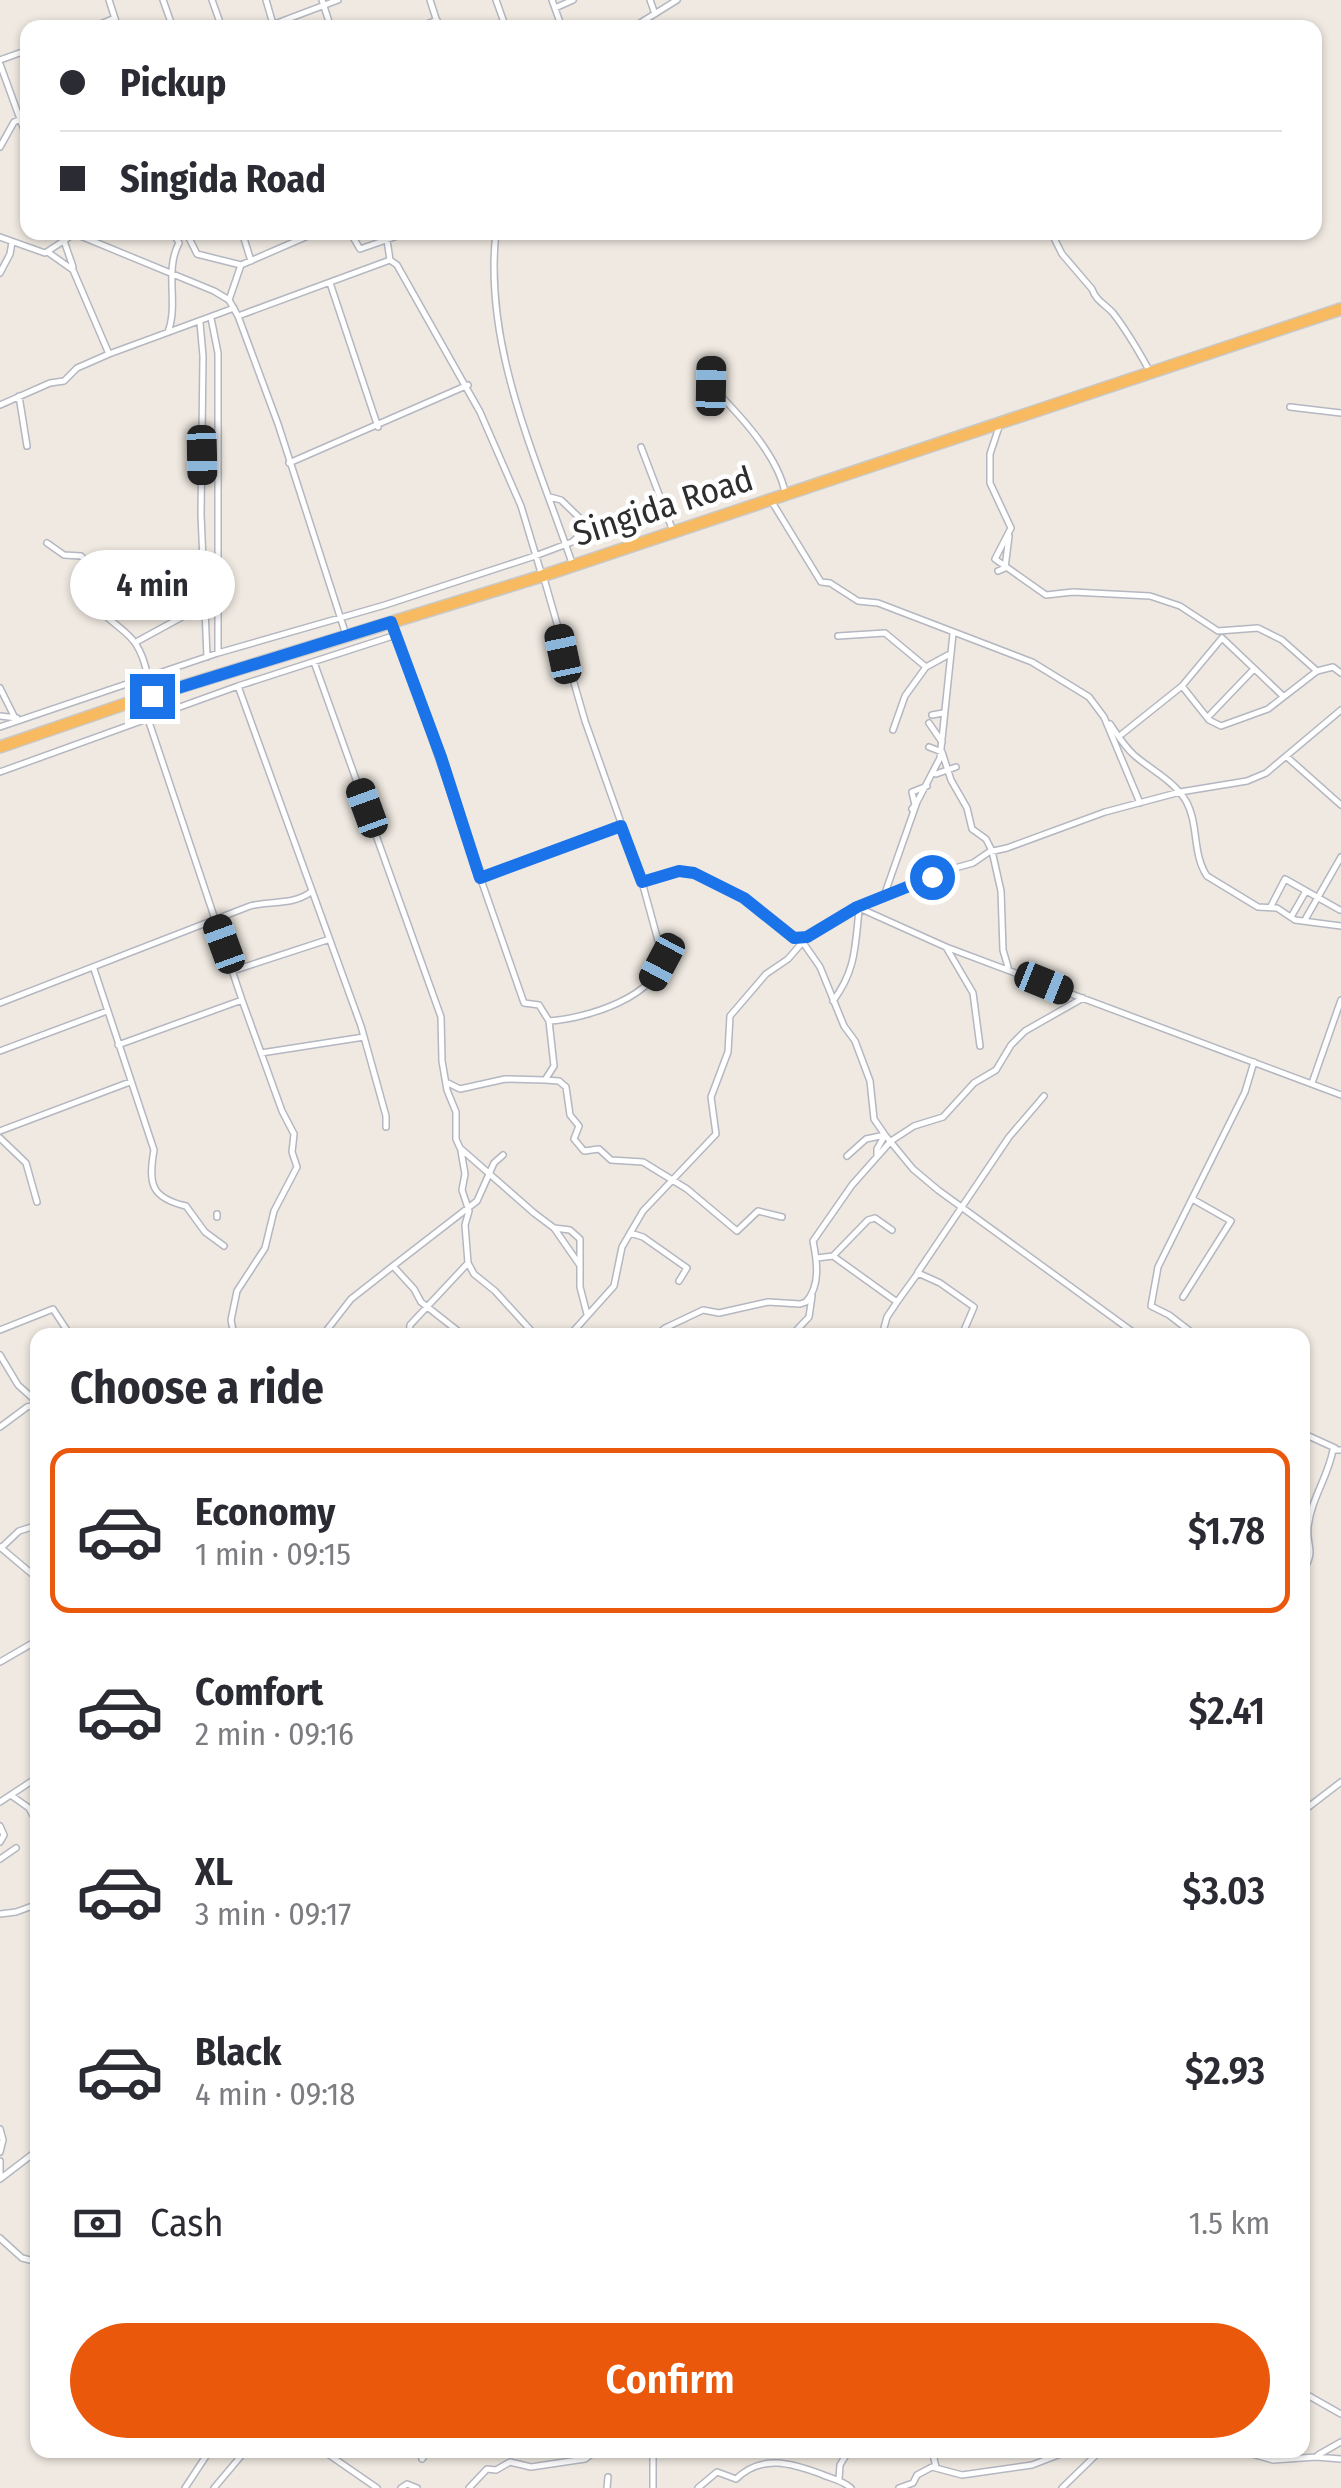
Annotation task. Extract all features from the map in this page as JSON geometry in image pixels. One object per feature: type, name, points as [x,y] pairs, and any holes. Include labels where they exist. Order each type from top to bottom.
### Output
[{"type":"highway","name":"Singida Road","points":[[0,747],[542,575],[1341,309]]},
{"type":"street","points":[[109,0],[115,18],[110,20]]},
{"type":"street","points":[[283,20],[338,0]]},
{"type":"street","points":[[552,0],[559,20]]},
{"type":"street","points":[[555,8],[573,0]]},
{"type":"street","points":[[650,0],[655,14]]},
{"type":"street","points":[[645,20],[677,0]]},
{"type":"street","points":[[0,62],[20,108]]},
{"type":"street","points":[[0,148],[12,124],[20,119]]},
{"type":"street","points":[[0,237],[49,253],[73,270]]},
{"type":"street","points":[[49,253],[65,240]]},
{"type":"street","points":[[92,240],[229,300],[238,316],[346,635]]},
{"type":"street","points":[[168,332],[173,312],[172,260],[177,240]]},
{"type":"street","points":[[190,240],[197,254],[241,265],[290,240]]},
{"type":"street","points":[[244,240],[251,261]]},
{"type":"street","points":[[355,240],[360,249],[386,240],[390,260],[412,287],[468,385],[521,506],[563,654],[642,882],[662,955],[651,982],[622,1000],[549,1021]]},
{"type":"street","points":[[496,240],[494,293],[514,399],[572,565]]},
{"type":"street","points":[[1055,240],[1094,296],[1134,342],[1150,372]]},
{"type":"street","points":[[0,273],[12,242]]},
{"type":"street","points":[[62,242],[109,354]]},
{"type":"street","points":[[238,316],[390,260]]},
{"type":"street","points":[[229,300],[241,265]]},
{"type":"street","points":[[330,283],[378,426]]},
{"type":"street","points":[[0,404],[64,380],[77,368],[109,354],[234,308]]},
{"type":"street","points":[[211,318],[218,353],[218,653]]},
{"type":"street","points":[[200,323],[208,657]]},
{"type":"street","points":[[712,360],[711,386],[753,432],[781,476],[785,494]]},
{"type":"street","points":[[289,463],[468,385]]},
{"type":"street","points":[[19,396],[27,446]]},
{"type":"street","points":[[1290,408],[1341,414]]},
{"type":"street","points":[[1001,569],[1009,522],[990,484],[988,464],[1003,421]]},
{"type":"street","points":[[640,447],[674,531]]},
{"type":"street","points":[[548,495],[555,501],[561,500],[589,528]]},
{"type":"street","points":[[770,499],[821,582],[858,601],[878,603],[1038,665],[1089,697],[1135,755],[1180,792],[1192,816],[1204,873],[1260,908],[1277,908],[1291,917],[1341,926]]},
{"type":"street","points":[[0,727],[218,653],[535,556],[566,545],[589,528],[602,526]]},
{"type":"street","points":[[1009,533],[995,559],[1001,569],[1046,596],[1073,592],[1150,596],[1180,606],[1218,631],[1252,670],[1284,696]]},
{"type":"street","points":[[47,543],[64,555],[80,556],[101,576],[112,576],[177,598],[204,590]]},
{"type":"street","points":[[101,576],[96,606],[137,642],[148,676]]},
{"type":"street","points":[[137,642],[194,611],[205,616]]},
{"type":"street","points":[[391,622],[524,1003],[540,1005],[549,1021],[554,1066],[545,1080]]},
{"type":"street","points":[[1218,631],[1264,630],[1290,646],[1317,671]]},
{"type":"street","points":[[838,636],[885,634],[926,666]]},
{"type":"street","points":[[953,634],[942,752],[972,829],[992,851],[1008,968]]},
{"type":"street","points":[[0,772],[238,686],[396,636]]},
{"type":"street","points":[[893,730],[905,696],[926,666],[942,660],[962,637]]},
{"type":"street","points":[[1122,734],[1182,686],[1222,638]]},
{"type":"street","points":[[314,662],[441,1017],[440,1041],[465,1174],[462,1190],[467,1208],[468,1263],[474,1274],[495,1290],[529,1328]]},
{"type":"street","points":[[1182,686],[1213,723],[1227,724],[1268,710],[1317,671],[1333,666],[1341,672]]},
{"type":"street","points":[[1208,718],[1252,670]]},
{"type":"street","points":[[238,686],[364,1036],[386,1127]]},
{"type":"street","points":[[0,688],[19,719]]},
{"type":"street","points":[[576,1328],[614,1286],[620,1252],[643,1211],[717,1132],[712,1123],[710,1097],[728,1052],[732,1012],[766,974],[805,940],[884,894],[973,863],[992,851],[1104,812],[1180,792],[1247,781],[1266,773],[1341,710]]},
{"type":"street","points":[[942,742],[931,719],[944,713]]},
{"type":"street","points":[[0,716],[19,719]]},
{"type":"street","points":[[1104,717],[1140,803]]},
{"type":"street","points":[[148,719],[242,1000],[282,1112],[294,1134],[292,1152],[297,1167],[274,1212],[265,1248],[237,1291],[233,1328]]},
{"type":"street","points":[[928,747],[942,752]]},
{"type":"street","points":[[884,894],[911,809],[934,775],[942,752]]},
{"type":"street","points":[[1288,757],[1341,805]]},
{"type":"street","points":[[934,775],[956,768]]},
{"type":"street","points":[[920,778],[925,785]]},
{"type":"street","points":[[480,878],[621,826]]},
{"type":"street","points":[[1305,919],[1341,858]]},
{"type":"street","points":[[642,882],[679,871],[694,873],[744,898],[790,937],[805,940],[866,1068],[874,1120],[913,1169],[1127,1328]]},
{"type":"street","points":[[1270,908],[1284,879],[1340,909],[1329,923]]},
{"type":"street","points":[[1291,917],[1306,891]]},
{"type":"street","points":[[0,1003],[250,906],[279,905],[311,892]]},
{"type":"street","points":[[1299,902],[1310,908]]},
{"type":"street","points":[[858,908],[946,946],[1341,1095]]},
{"type":"street","points":[[833,1001],[851,972],[858,908]]},
{"type":"street","points":[[232,970],[327,940]]},
{"type":"street","points":[[946,946],[974,994],[980,1046]]},
{"type":"street","points":[[94,969],[154,1150],[150,1166],[154,1189],[172,1205],[186,1206],[205,1232],[224,1246]]},
{"type":"street","points":[[799,1328],[809,1317],[817,1258],[813,1240],[877,1156],[914,1126],[943,1117],[974,1083],[996,1070],[1025,1031],[1083,998]]},
{"type":"street","points":[[118,1046],[242,1000]]},
{"type":"street","points":[[1312,1083],[1341,1000]]},
{"type":"street","points":[[0,1051],[107,1011]]},
{"type":"street","points":[[261,1054],[364,1036]]},
{"type":"street","points":[[1184,1328],[1151,1306],[1158,1268],[1245,1092],[1254,1062]]},
{"type":"street","points":[[452,1100],[460,1089],[506,1079],[559,1082],[566,1087],[570,1115],[579,1126],[574,1139],[584,1151],[600,1149],[611,1160],[644,1162],[737,1230],[758,1212],[782,1217]]},
{"type":"street","points":[[446,1080],[460,1089]]},
{"type":"street","points":[[37,1202],[26,1162],[0,1135],[130,1082]]},
{"type":"street","points":[[884,1328],[887,1317],[1009,1137],[1044,1096]]},
{"type":"street","points":[[877,1156],[885,1134]]},
{"type":"street","points":[[847,1156],[866,1139],[885,1134]]},
{"type":"street","points":[[460,1148],[554,1228],[580,1266]]},
{"type":"street","points":[[328,1328],[351,1299],[480,1196],[495,1161],[503,1155]]},
{"type":"street","points":[[1183,1297],[1231,1222],[1194,1200]]},
{"type":"street","points":[[817,1258],[833,1256],[868,1220],[875,1218],[892,1230]]},
{"type":"street","points":[[554,1228],[570,1230],[580,1239],[580,1287],[587,1314]]},
{"type":"street","points":[[630,1233],[643,1237],[688,1268],[680,1281]]},
{"type":"street","points":[[833,1256],[897,1302]]},
{"type":"street","points":[[410,1328],[468,1263]]},
{"type":"street","points":[[394,1266],[428,1306],[455,1328]]},
{"type":"street","points":[[918,1273],[974,1307],[965,1328]]},
{"type":"street","points":[[664,1328],[704,1310],[719,1313],[776,1301],[800,1304],[812,1296]]},
{"type":"street","points":[[0,1330],[53,1308],[66,1328]]},
{"type":"street","points":[[0,1355],[18,1385],[30,1396]]},
{"type":"street","points":[[0,1427],[30,1406]]},
{"type":"street","points":[[1310,1437],[1338,1449],[1318,1491],[1310,1526]]},
{"type":"street","points":[[30,1528],[18,1532],[1,1548],[30,1572]]},
{"type":"street","points":[[0,1662],[30,1645]]},
{"type":"street","points":[[1310,1806],[1341,1782]]},
{"type":"street","points":[[0,1802],[30,1784]]},
{"type":"street","points":[[12,1796],[30,1810]]},
{"type":"street","points":[[0,1826],[4,1834],[0,1842]]},
{"type":"street","points":[[0,1858],[16,1848]]},
{"type":"street","points":[[0,1914],[30,1907]]},
{"type":"street","points":[[0,2129],[0,2152]]},
{"type":"street","points":[[0,2178],[30,2156]]},
{"type":"street","points":[[0,2161],[0,2178]]},
{"type":"street","points":[[0,2238],[30,2260]]},
{"type":"street","points":[[1310,2397],[1341,2414]]},
{"type":"street","points":[[1316,2456],[1341,2442]]},
{"type":"street","points":[[1310,2457],[1341,2459]]},
{"type":"street","points":[[185,2488],[205,2458]]},
{"type":"street","points":[[214,2488],[239,2458]]},
{"type":"street","points":[[334,2458],[377,2488]]},
{"type":"street","points":[[470,2488],[488,2469],[496,2470],[510,2462],[531,2468],[586,2458]]},
{"type":"street","points":[[653,2458],[653,2488]]},
{"type":"street","points":[[784,2458],[786,2462]]},
{"type":"street","points":[[839,2480],[844,2458]]},
{"type":"street","points":[[934,2458],[936,2467]]},
{"type":"street","points":[[899,2488],[913,2484],[917,2475],[936,2467],[962,2475],[1032,2465],[1050,2458]]},
{"type":"street","points":[[1062,2488],[1092,2458]]},
{"type":"street","points":[[1266,2458],[1294,2458]]},
{"type":"street","points":[[698,2488],[717,2472],[736,2478],[762,2463],[786,2462],[851,2488]]},
{"type":"street","points":[[608,2478],[608,2488]]},
{"type":"street","points":[[401,2488],[407,2484],[417,2488]]},
{"type":"route","points":[[152,696],[391,622],[480,878],[621,826],[642,882],[684,870],[694,873],[744,898],[794,938],[807,937],[884,894],[932,877]]}]
